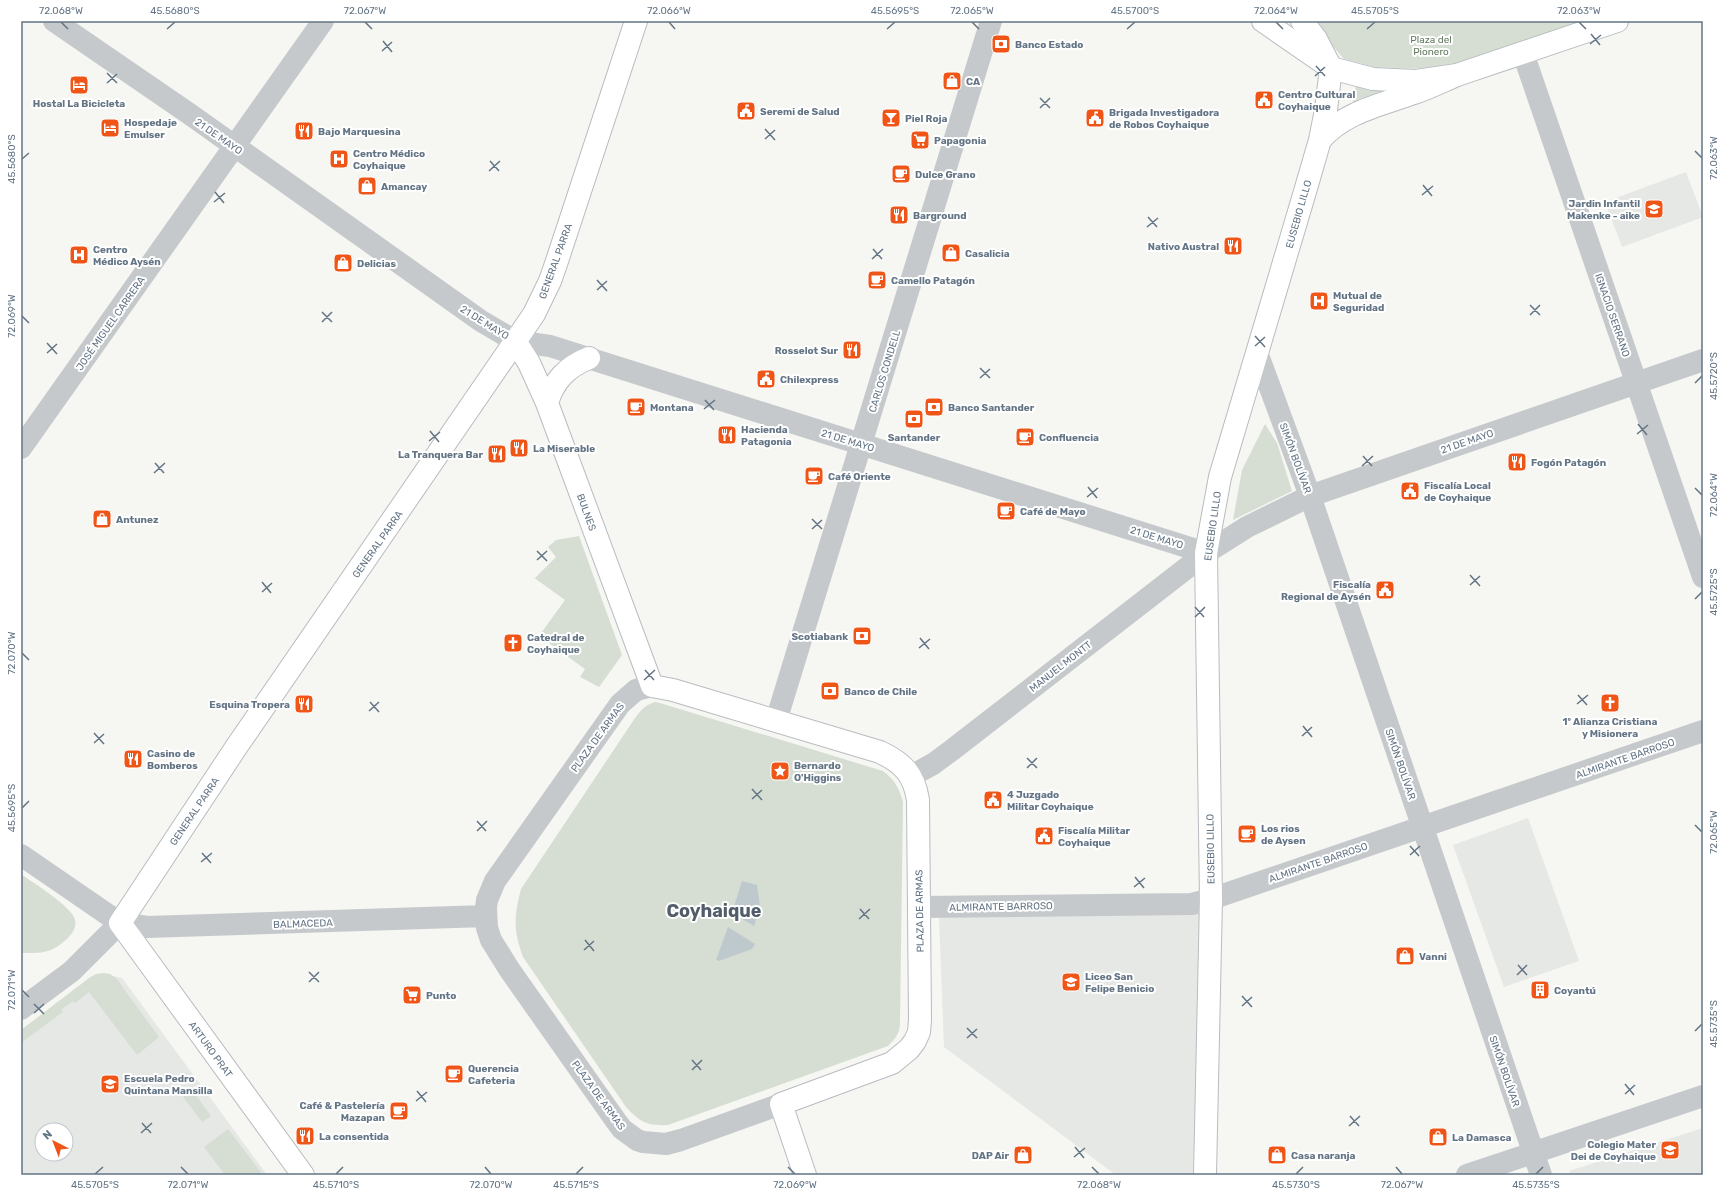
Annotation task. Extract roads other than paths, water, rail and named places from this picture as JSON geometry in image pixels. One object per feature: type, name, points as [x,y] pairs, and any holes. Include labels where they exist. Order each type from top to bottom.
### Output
[{"type":"main road","name":"GENERAL PARRA","points":[[120,923],[237,746],[534,314],[550,281],[636,21]]},
{"type":"main road","points":[[1263,21],[1331,68],[1352,75],[1394,81],[1416,81],[1457,75]]},
{"type":"main road","points":[[1302,21],[1316,39],[1331,68]]},
{"type":"main road","points":[[1320,140],[1336,125],[1352,115],[1416,92],[1457,75],[1617,21]]},
{"type":"main road","name":"EUSEBIO LILLO","points":[[1205,1175],[1211,899],[1206,552],[1220,477],[1258,354],[1320,140],[1326,110],[1331,68]]},
{"type":"main road","name":"BULNES","points":[[515,341],[529,362],[547,403],[652,686]]},
{"type":"main road","points":[[547,403],[555,384],[561,376],[569,368],[589,358]]},
{"type":"main road","name":"PLAZA DE ARMAS","points":[[652,686],[673,690],[880,752],[891,757],[901,765],[915,782],[918,800],[919,1032],[910,1049],[892,1063],[781,1104]]},
{"type":"main road","name":"ARTURO PRAT","points":[[120,923],[303,1175]]},
{"type":"main road","points":[[781,1104],[805,1175]]},
{"type":"street","name":"21 DE MAYO","points":[[54,21],[234,146],[481,322],[515,341],[550,346],[1206,552],[1247,527],[1310,496],[1703,360]]},
{"type":"street","name":"JOSÉ MIGUEL CARRERA","points":[[21,448],[323,21]]},
{"type":"street","name":"CARLOS CONDELL","points":[[776,721],[991,21]]},
{"type":"street","name":"IGNACIO SERRANO","points":[[1523,53],[1703,577]]},
{"type":"street","name":"SIMÓN BOLÍVAR","points":[[1258,354],[1310,496],[1541,1175]]},
{"type":"street","name":"MANUEL MONTT","points":[[911,776],[933,764],[952,750],[1206,552]]},
{"type":"street","name":"PLAZA DE ARMAS","points":[[652,686],[636,690],[620,704],[495,881],[487,900],[486,916],[491,940],[616,1121],[629,1135],[643,1142],[654,1144],[674,1142],[781,1104]]},
{"type":"street","name":"ALMIRANTE BARROSO","points":[[919,907],[1192,904],[1211,899],[1703,731]]},
{"type":"street","points":[[21,855],[120,923]]},
{"type":"street","name":"BALMACEDA","points":[[120,923],[147,927],[170,927],[486,916]]},
{"type":"street","name":"GENERAL PARRA","points":[[21,1009],[72,971],[120,923]]},
{"type":"street","points":[[1467,1175],[1703,1096]]},
{"type":"place","name":"Banco Estado","points":[[1001,44]]},
{"type":"place","name":"CA","points":[[952,81]]},
{"type":"place","name":"Hostal La Bicicleta","points":[[79,85]]},
{"type":"place","name":"Centro Cultural Coyhaique","points":[[1264,100]]},
{"type":"place","name":"Seremi de Salud","points":[[746,111]]},
{"type":"place","name":"Piel Roja","points":[[891,118]]},
{"type":"place","name":"Brigada Investigadora de Robos Coyhaique","points":[[1095,118]]},
{"type":"place","name":"Hospedaje Emulser","points":[[110,128]]},
{"type":"place","name":"Bajo Marquesina","points":[[304,131]]},
{"type":"place","name":"Papagonia","points":[[920,140]]},
{"type":"place","name":"Centro Médico Coyhaique","points":[[339,159]]},
{"type":"place","name":"Dulce Grano","points":[[901,174]]},
{"type":"place","name":"Amancay","points":[[367,186]]},
{"type":"place","name":"Jardin Infantil Makenke - aike","points":[[1654,209]]},
{"type":"place","name":"Barground","points":[[899,215]]},
{"type":"place","name":"Nativo Austral","points":[[1233,246]]},
{"type":"place","name":"Casalicia","points":[[951,253]]},
{"type":"place","name":"Centro Médico Aysén","points":[[79,255]]},
{"type":"place","name":"Delicias","points":[[343,263]]},
{"type":"place","name":"Camello Patagón","points":[[877,280]]},
{"type":"place","name":"Mutual de Seguridad","points":[[1319,301]]},
{"type":"place","name":"Rosselot Sur","points":[[852,350]]},
{"type":"place","name":"Chilexpress","points":[[766,379]]},
{"type":"place","name":"Montana","points":[[636,407]]},
{"type":"place","name":"Banco Santander","points":[[934,407]]},
{"type":"place","name":"Santander","points":[[914,419]]},
{"type":"place","name":"Hacienda Patagonia","points":[[727,435]]},
{"type":"place","name":"Confluencia","points":[[1025,437]]},
{"type":"place","name":"La Miserable","points":[[519,448]]},
{"type":"place","name":"La Tranquera Bar","points":[[497,454]]},
{"type":"place","name":"Fogón Patagón","points":[[1517,462]]},
{"type":"place","name":"Café Oriente","points":[[814,476]]},
{"type":"place","name":"Fiscalía Local de Coyhaique","points":[[1410,491]]},
{"type":"place","name":"Café de Mayo","points":[[1006,511]]},
{"type":"place","name":"Antunez","points":[[102,519]]},
{"type":"place","name":"Fiscalía Regional de Aysén","points":[[1385,590]]},
{"type":"place","name":"Scotiabank","points":[[862,636]]},
{"type":"place","name":"Catedral de Coyhaique","points":[[513,643]]},
{"type":"place","name":"Banco de Chile","points":[[830,691]]},
{"type":"place","name":"1º Alianza Cristiana y Misionera","points":[[1610,703]]},
{"type":"place","name":"Esquina Tropera","points":[[304,704]]},
{"type":"place","name":"Casino de Bomberos","points":[[133,759]]},
{"type":"place","name":"Bernardo O'Higgins","points":[[780,771]]},
{"type":"place","name":"4 Juzgado Militar Coyhaique","points":[[993,800]]},
{"type":"place","name":"Los rios de Aysen","points":[[1247,834]]},
{"type":"place","name":"Fiscalía Militar Coyhaique","points":[[1044,836]]},
{"type":"place","name":"Vanni","points":[[1405,956]]},
{"type":"place","name":"Liceo San Felipe Benicio","points":[[1071,982]]},
{"type":"place","name":"Coyantú","points":[[1540,990]]},
{"type":"place","name":"Punto","points":[[412,995]]},
{"type":"place","name":"Querencia Cafeteria","points":[[454,1074]]},
{"type":"place","name":"Escuela Pedro Quintana Mansilla","points":[[110,1084]]},
{"type":"place","name":"Café & Pastelería Mazapan","points":[[399,1111]]},
{"type":"place","name":"La consentida","points":[[305,1136]]},
{"type":"place","name":"La Damasca","points":[[1438,1137]]},
{"type":"place","name":"Colegio Mater Dei de Coyhaique","points":[[1670,1150]]},
{"type":"place","name":"DAP Air","points":[[1023,1155]]},
{"type":"place","name":"Casa naranja","points":[[1277,1155]]},
{"type":"district","name":"Coyhaique","points":[[714,911]]},
{"type":"park label","name":"Plaza del Pionero","points":[[1431,44]]}]
